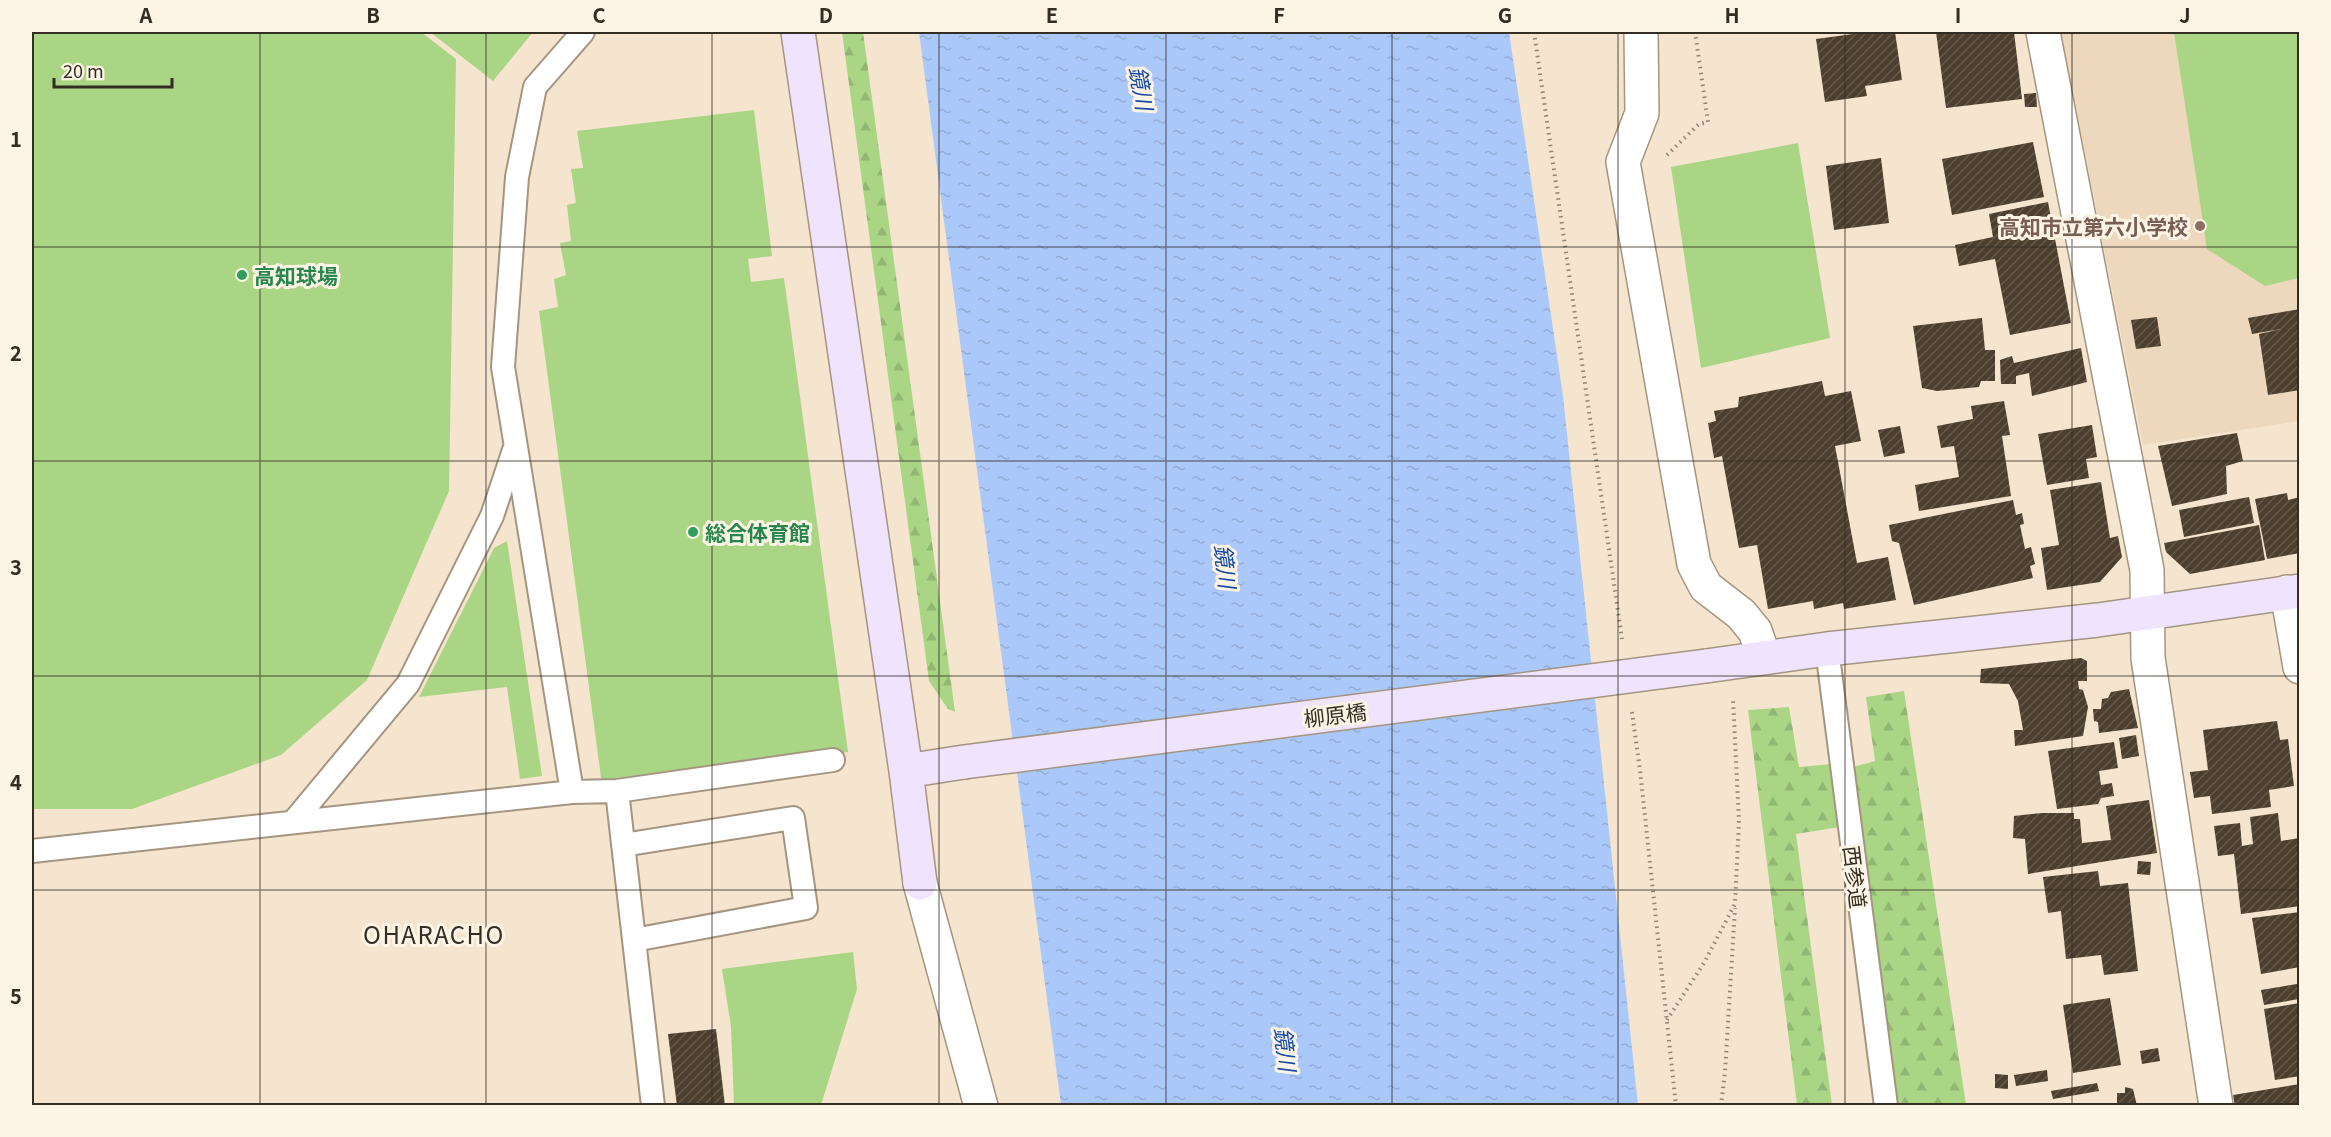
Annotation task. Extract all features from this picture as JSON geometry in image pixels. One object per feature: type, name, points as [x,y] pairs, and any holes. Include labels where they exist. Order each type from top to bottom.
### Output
[{"type":"street","points":[[798,32],[906,771],[909,810],[920,883],[981,1106]]},
{"type":"street","points":[[1641,32],[1642,113],[1623,162],[1695,564],[1706,587],[1741,614],[1755,631],[1764,657]]},
{"type":"street","points":[[2043,32],[2147,570],[2148,658],[2216,1106]]},
{"type":"street","points":[[2293,591],[2300,667]]},
{"type":"street","name":"柳原橋","points":[[906,771],[1764,657],[2147,613],[2293,591]]},
{"type":"lane","points":[[572,792],[502,367],[517,177],[535,87],[584,32]]},
{"type":"lane","points":[[294,821],[408,684],[492,516],[516,445]]},
{"type":"lane","name":"西参道","points":[[1827,649],[1886,1106]]},
{"type":"lane","points":[[32,851],[572,792],[617,791],[833,760]]},
{"type":"lane","points":[[617,791],[652,1106]]},
{"type":"lane","points":[[623,844],[793,818],[806,908],[634,940]]},
{"type":"path","points":[[1534,32],[1622,641]]},
{"type":"path","points":[[1624,170],[1662,159],[1699,124],[1708,122],[1695,32]]},
{"type":"path","points":[[1720,1106],[1725,1072],[1739,820],[1733,698]]},
{"type":"path","points":[[1632,711],[1676,1106]]},
{"type":"path","points":[[1667,1020],[1704,963],[1735,904]]},
{"type":"shaded area","name":"高知市立第六小学校","points":[[2061,32],[2299,32],[2299,421],[2143,445]]},
{"type":"green space","name":"高知球場","points":[[32,32],[421,32],[456,59],[449,491],[367,680],[281,755],[132,809],[32,809]]},
{"type":"green space","points":[[430,32],[533,32],[493,81]]},
{"type":"green space","points":[[842,32],[863,32],[955,712],[948,709],[929,681]]},
{"type":"green space","points":[[2174,32],[2299,32],[2299,278],[2265,286],[2207,249]]},
{"type":"green space","name":"総合体育館","points":[[754,110],[772,256],[748,259],[751,282],[784,278],[848,752],[602,785],[539,311],[558,307],[554,279],[566,275],[560,243],[571,241],[567,205],[576,203],[571,169],[583,168],[577,131]]},
{"type":"green space","points":[[1798,143],[1830,338],[1701,368],[1671,167]]},
{"type":"green space","points":[[507,541],[542,776],[520,779],[507,687],[419,697],[494,548]]},
{"type":"green space","points":[[1904,691],[1966,1105],[1896,1105],[1853,767],[1875,761],[1866,697]]},
{"type":"green space","points":[[1789,707],[1799,767],[1832,764],[1840,827],[1796,834],[1832,1105],[1797,1105],[1748,710]]},
{"type":"green space","points":[[853,952],[857,989],[821,1105],[734,1105],[731,1027],[722,969]]},
{"type":"water","name":"鏡川","points":[[919,32],[1509,32],[1563,396],[1638,1105],[1061,1105]]},
{"type":"building","points":[[1868,32],[1895,32],[1902,80],[1865,86],[1867,96],[1825,102],[1816,39]]},
{"type":"building","points":[[1936,32],[2014,32],[2022,99],[1946,108]]},
{"type":"building","points":[[2036,93],[2037,107],[2025,107],[2024,94]]},
{"type":"building","points":[[2033,142],[2044,197],[1952,215],[1942,159]]},
{"type":"building","points":[[1881,158],[1889,223],[1834,230],[1826,166]]},
{"type":"building","points":[[2048,202],[2071,323],[2010,335],[1995,259],[1959,266],[1955,245],[1993,237],[1989,214]]},
{"type":"building","points":[[2300,309],[2300,390],[2268,395],[2259,334],[2281,329],[2252,334],[2248,318]]},
{"type":"building","points":[[2157,317],[2161,346],[2136,349],[2131,320]]},
{"type":"building","points":[[1982,318],[1985,350],[1995,350],[1995,381],[1981,381],[1979,387],[1937,391],[1922,388],[1913,326]]},
{"type":"building","points":[[2081,348],[2087,382],[2032,396],[2029,373],[2016,376],[2016,384],[2001,384],[2000,360],[2012,356],[2014,363]]},
{"type":"building","points":[[1822,381],[1825,396],[1851,391],[1861,441],[1835,446],[1857,563],[1888,557],[1896,600],[1844,609],[1843,603],[1814,609],[1813,601],[1768,609],[1757,545],[1739,548],[1722,456],[1714,458],[1708,423],[1716,421],[1714,411],[1738,407],[1739,397]]},
{"type":"building","points":[[2004,401],[2010,435],[2002,436],[2011,496],[1919,511],[1915,485],[1959,477],[1954,446],[1941,448],[1937,426],[1973,419],[1971,406]]},
{"type":"building","points":[[2092,425],[2097,457],[2086,459],[2089,478],[2047,485],[2038,434]]},
{"type":"building","points":[[1900,426],[1905,453],[1884,457],[1878,430]]},
{"type":"building","points":[[2237,433],[2243,461],[2226,466],[2227,494],[2172,506],[2158,446]]},
{"type":"building","points":[[2101,482],[2110,538],[2118,536],[2122,557],[2100,582],[2047,590],[2041,548],[2059,545],[2050,490]]},
{"type":"building","points":[[2287,493],[2288,500],[2300,497],[2300,553],[2267,559],[2255,499]]},
{"type":"building","points":[[2249,497],[2254,523],[2184,537],[2179,510]]},
{"type":"building","points":[[2013,500],[2016,515],[2022,513],[2024,524],[2020,525],[2025,549],[2031,547],[2035,564],[2030,566],[2033,578],[1914,605],[1899,543],[1892,541],[1889,525]]},
{"type":"building","points":[[2259,525],[2265,560],[2190,574],[2166,552],[2164,543]]},
{"type":"building","points":[[2081,658],[2087,661],[2087,681],[2078,681],[2079,689],[2083,690],[2088,707],[2083,736],[2015,746],[2014,730],[2023,730],[2018,701],[2009,684],[1980,683],[1981,669]]},
{"type":"building","points":[[2129,689],[2138,728],[2099,733],[2098,722],[2094,721],[2093,709],[2101,709],[2102,699],[2108,698],[2111,692]]},
{"type":"building","points":[[2277,721],[2280,740],[2288,739],[2294,786],[2269,790],[2271,807],[2212,814],[2210,796],[2194,798],[2190,772],[2208,770],[2203,730]]},
{"type":"building","points":[[2136,735],[2139,756],[2122,759],[2119,738]]},
{"type":"building","points":[[2114,742],[2118,768],[2099,771],[2101,785],[2112,783],[2114,796],[2101,798],[2098,804],[2057,809],[2048,751]]},
{"type":"building","points":[[2149,800],[2157,853],[2028,874],[2025,839],[2013,838],[2014,816],[2074,813],[2074,819],[2080,819],[2082,843],[2111,840],[2106,806]]},
{"type":"building","points":[[2278,813],[2281,841],[2299,838],[2300,906],[2241,914],[2234,854],[2218,856],[2214,826],[2240,823],[2242,846],[2253,844],[2250,817]]},
{"type":"building","points":[[2138,861],[2151,862],[2150,875],[2137,874]]},
{"type":"building","points":[[2098,871],[2100,886],[2128,883],[2138,971],[2104,975],[2101,955],[2066,959],[2061,911],[2048,913],[2043,877]]},
{"type":"building","points":[[2300,912],[2300,967],[2261,974],[2252,918]]},
{"type":"building","points":[[2297,984],[2299,999],[2264,1005],[2261,990]]},
{"type":"building","points":[[2110,998],[2121,1065],[2073,1073],[2063,1005]]},
{"type":"building","points":[[2300,1003],[2300,1076],[2275,1080],[2264,1009]]},
{"type":"building","points":[[716,1029],[725,1106],[677,1106],[668,1034]]},
{"type":"building","points":[[2158,1048],[2160,1061],[2142,1064],[2140,1051]]},
{"type":"building","points":[[2047,1070],[2048,1081],[2016,1086],[2014,1075]]},
{"type":"building","points":[[1995,1074],[2008,1075],[2008,1089],[1995,1088]]},
{"type":"building","points":[[2097,1083],[2099,1091],[2053,1099],[2051,1091]]},
{"type":"building","points":[[2300,1084],[2300,1106],[2235,1106],[2233,1095]]},
{"type":"building","points":[[2125,1087],[2133,1089],[2137,1106],[2117,1106],[2117,1093],[2125,1093]]},
{"type":"place","name":"高知市立第六小学校","points":[[2200,226]]},
{"type":"place","name":"高知球場","points":[[242,275]]},
{"type":"place","name":"総合体育館","points":[[693,532]]},
{"type":"district","name":"OHARACHO","points":[[434,933]]}]
